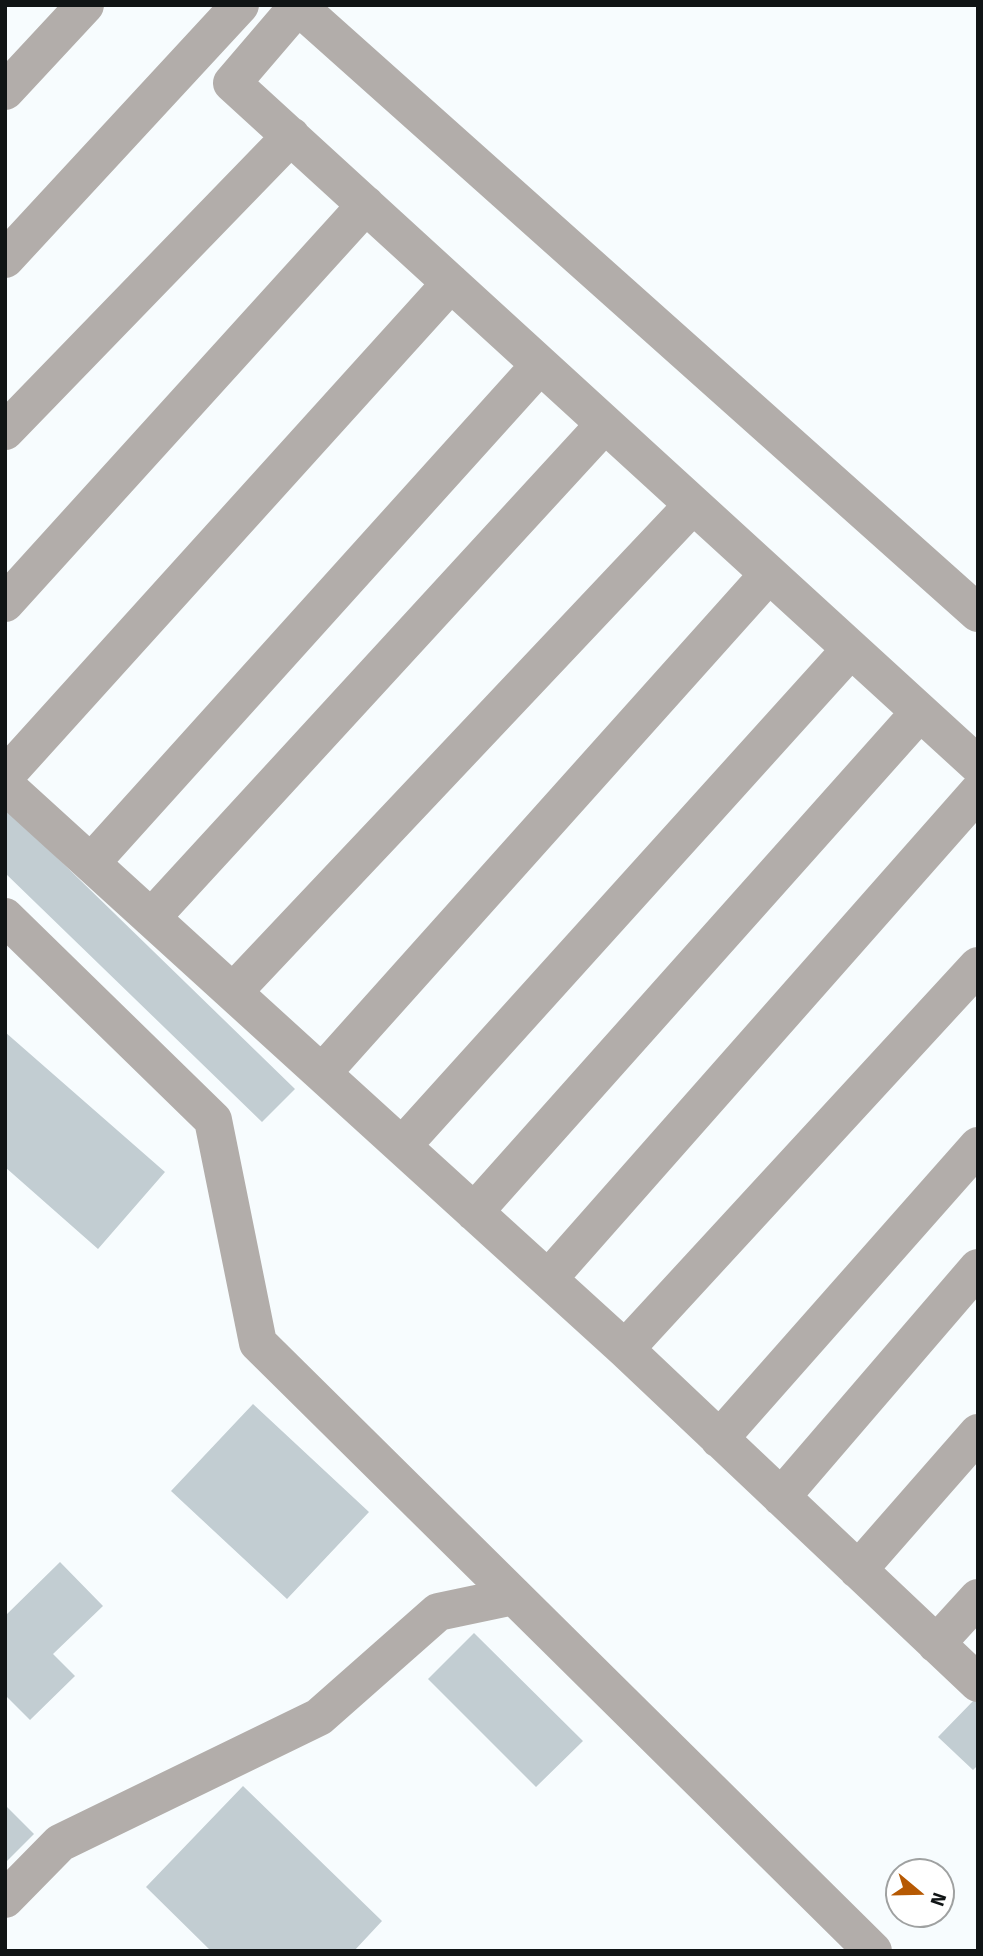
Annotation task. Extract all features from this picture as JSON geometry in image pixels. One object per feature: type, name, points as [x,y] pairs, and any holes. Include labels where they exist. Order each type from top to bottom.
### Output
[{"type":"lane","points":[[5,90],[85,5]]},
{"type":"lane","points":[[5,259],[240,5]]},
{"type":"lane","points":[[978,613],[298,6],[232,83],[978,765]]},
{"type":"lane","points":[[5,431],[291,136]]},
{"type":"lane","points":[[5,603],[366,205]]},
{"type":"lane","points":[[5,776],[451,283]]},
{"type":"lane","points":[[98,855],[540,365]]},
{"type":"lane","points":[[151,918],[605,424]]},
{"type":"lane","points":[[233,992],[693,505]]},
{"type":"lane","points":[[322,1073],[769,574]]},
{"type":"lane","points":[[402,1146],[851,649]]},
{"type":"lane","points":[[474,1212],[920,712]]},
{"type":"lane","points":[[5,785],[625,1349],[978,1683]]},
{"type":"lane","points":[[548,1279],[978,792]]},
{"type":"lane","points":[[5,918],[213,1119],[258,1343],[873,1951]]},
{"type":"lane","points":[[625,1349],[978,966]]},
{"type":"lane","points":[[719,1438],[978,1146]]},
{"type":"lane","points":[[782,1497],[978,1268]]},
{"type":"lane","points":[[859,1570],[978,1433]]},
{"type":"lane","points":[[5,1899],[60,1843],[319,1717],[438,1612],[514,1596]]},
{"type":"lane","points":[[936,1644],[978,1598]]},
{"type":"building","points":[[5,807],[295,1089],[262,1122],[5,873]]},
{"type":"building","points":[[5,1032],[165,1172],[98,1249],[5,1167]]},
{"type":"building","points":[[253,1404],[369,1512],[287,1599],[171,1491]]},
{"type":"building","points":[[60,1562],[103,1606],[53,1654],[75,1676],[30,1720],[5,1695],[5,1616]]},
{"type":"building","points":[[474,1633],[583,1741],[536,1787],[428,1679]]},
{"type":"building","points":[[976,1698],[978,1765],[973,1770],[938,1737]]},
{"type":"building","points":[[243,1786],[382,1921],[354,1951],[211,1951],[146,1887]]},
{"type":"building","points":[[5,1805],[34,1834],[5,1863]]}]
